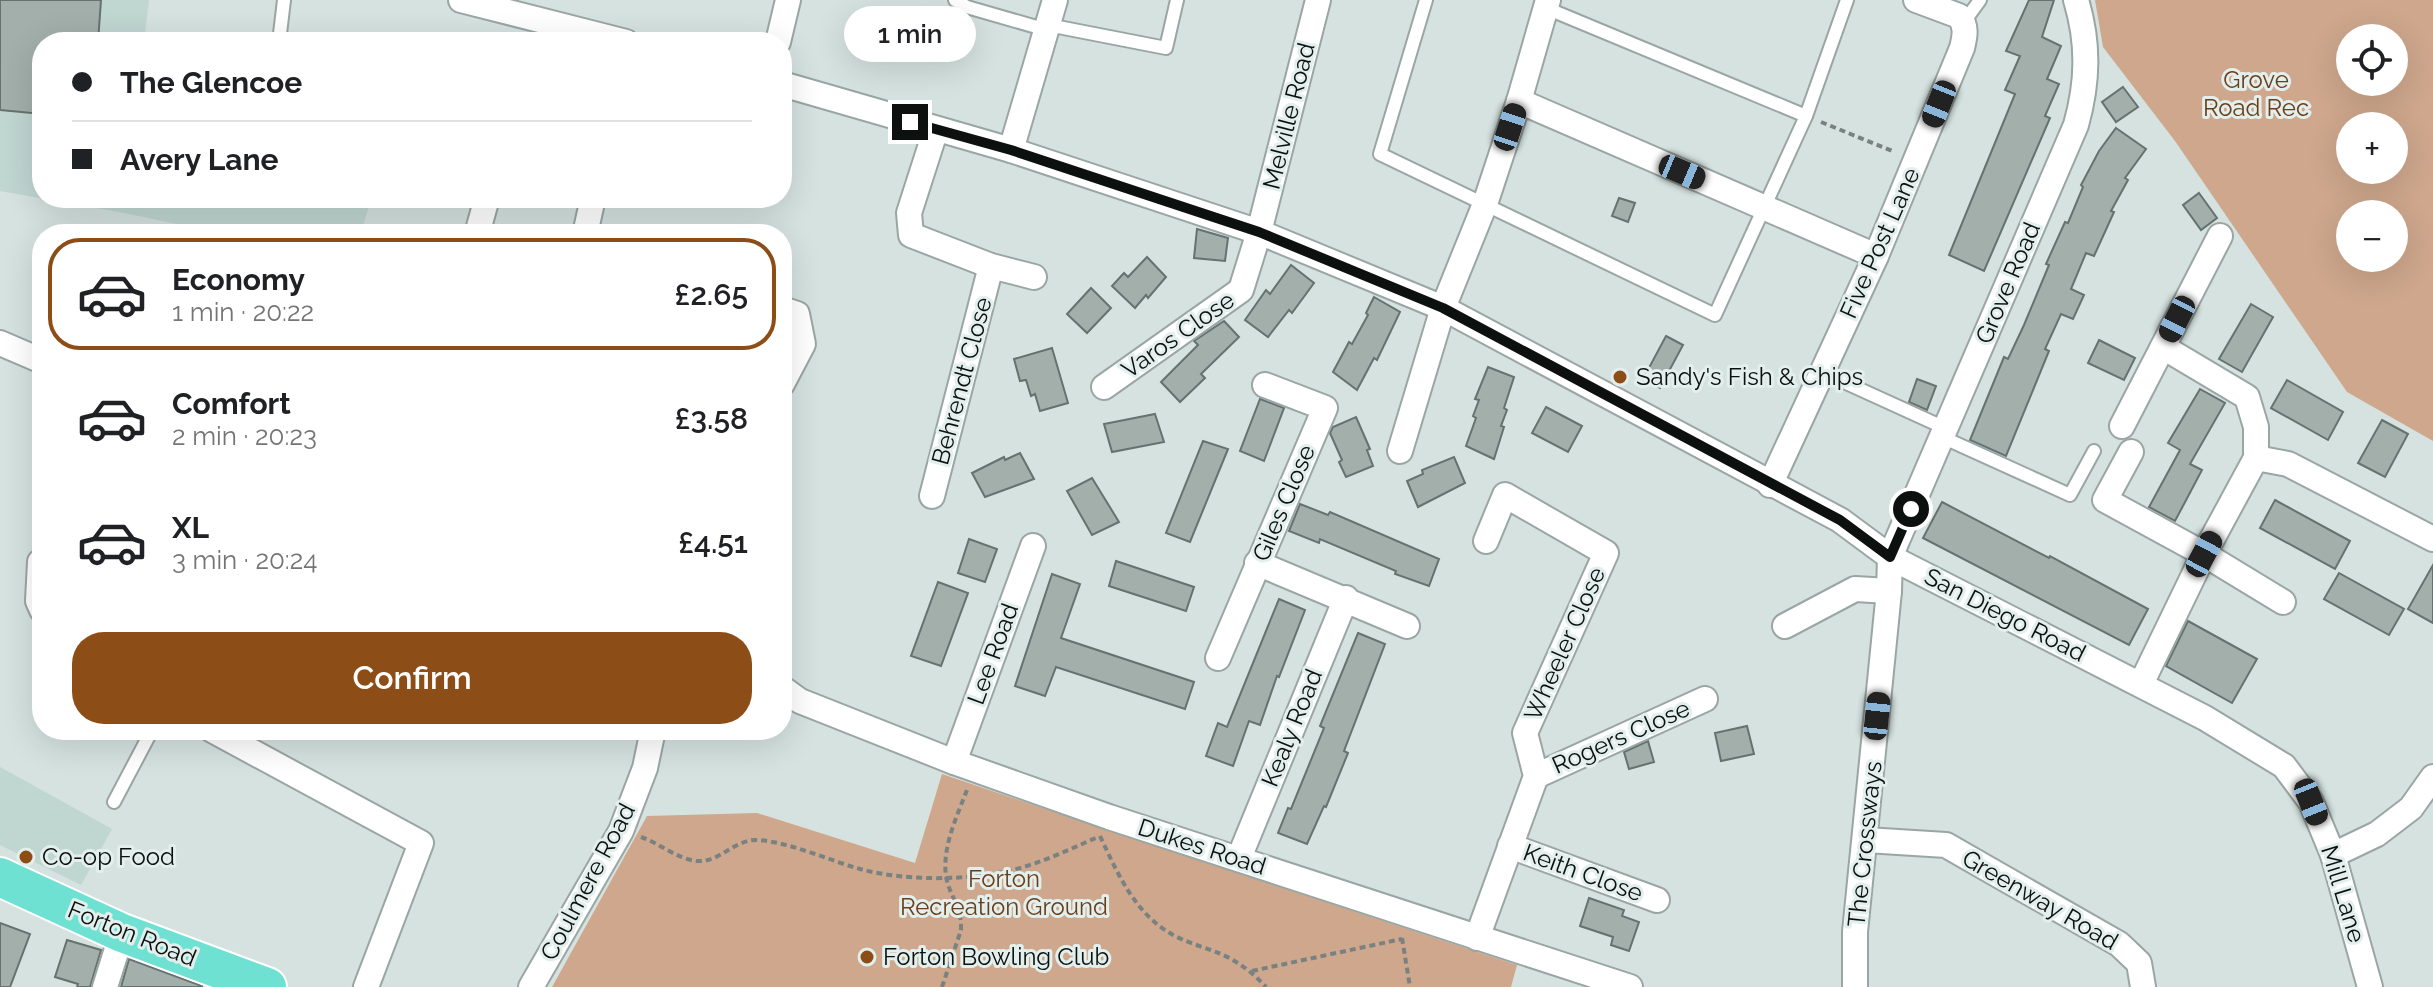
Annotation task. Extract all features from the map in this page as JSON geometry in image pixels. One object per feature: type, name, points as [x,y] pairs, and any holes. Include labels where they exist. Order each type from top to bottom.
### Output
[{"type":"main road","name":"Forton Road","points":[[0,877],[122,933],[267,987]]},
{"type":"street","points":[[461,0],[584,32]]},
{"type":"street","points":[[780,32],[788,0]]},
{"type":"street","points":[[1011,150],[1055,0]]},
{"type":"street","name":"Melville Road","points":[[1259,232],[1318,0]]},
{"type":"street","points":[[1916,0],[1951,10]]},
{"type":"street","name":"Grove Road","points":[[1890,557],[2076,125],[2084,93],[2086,64],[2084,32],[2076,0]]},
{"type":"street","points":[[1400,451],[1443,308],[1485,204],[1547,4]]},
{"type":"street","name":"Five Post Lane","points":[[1770,485],[1876,256],[1962,48],[1965,38],[1951,10]]},
{"type":"street","name":"San Diego Road","points":[[792,87],[1011,150],[1259,232],[1443,308],[1840,520],[1890,557],[2205,718],[2284,766],[2311,802]]},
{"type":"street","points":[[1519,101],[1876,256]]},
{"type":"street","name":"Behrendt Close","points":[[936,129],[909,213],[911,235],[991,266],[1034,277]]},
{"type":"street","name":"Varos Close","points":[[1104,387],[1241,290],[1259,232]]},
{"type":"street","points":[[2122,426],[2220,236]]},
{"type":"street","name":"Behrendt Close","points":[[932,496],[991,266]]},
{"type":"street","points":[[792,312],[797,314],[803,344],[792,365]]},
{"type":"street","points":[[0,343],[32,357]]},
{"type":"street","points":[[2141,684],[2204,554],[2256,458],[2256,427],[2247,397],[2163,347]]},
{"type":"street","name":"Giles Close","points":[[1218,658],[1325,408],[1265,385]]},
{"type":"street","points":[[2131,452],[2105,500],[2283,602]]},
{"type":"street","points":[[2256,458],[2288,464],[2433,539]]},
{"type":"street","name":"Wheeler Close","points":[[1486,541],[1505,495],[1606,553],[1525,733],[1536,776]]},
{"type":"street","name":"Lee Road","points":[[965,766],[1033,546]]},
{"type":"street","name":"The Crossways","points":[[1855,987],[1855,932],[1866,840],[1890,557]]},
{"type":"street","points":[[1257,563],[1407,626]]},
{"type":"street","points":[[1785,626],[1855,589],[1889,591]]},
{"type":"street","name":"Kealy Road","points":[[1239,858],[1346,598]]},
{"type":"street","name":"Dukes Road","points":[[792,695],[1105,827],[1239,858],[1407,928],[1477,938],[1577,978],[1630,987]]},
{"type":"street","name":"Rogers Close","points":[[1536,776],[1705,699]]},
{"type":"street","points":[[230,740],[421,843],[366,987]]},
{"type":"street","name":"Coulmere Road","points":[[531,987],[621,831],[645,768],[651,740]]},
{"type":"street","points":[[1477,938],[1536,776]]},
{"type":"street","points":[[2333,855],[2377,834],[2411,808],[2433,777]]},
{"type":"street","name":"Mill Lane","points":[[2311,802],[2333,855],[2370,987]]},
{"type":"street","name":"Greenway Road","points":[[1866,840],[1946,845],[2119,944],[2139,963],[2143,987]]},
{"type":"street","name":"Keith Close","points":[[1510,846],[1657,900]]},
{"type":"street","points":[[105,987],[122,933]]},
{"type":"lane","points":[[280,32],[284,0]]},
{"type":"lane","points":[[955,0],[967,7],[1048,27],[1166,48],[1177,0]]},
{"type":"lane","points":[[1426,0],[1380,154],[1715,315],[1806,116],[1847,0]]},
{"type":"lane","name":"Five Post Lane","points":[[1951,10],[1980,0]]},
{"type":"lane","points":[[1547,4],[1806,116]]},
{"type":"lane","points":[[1822,372],[2070,495],[2094,451]]},
{"type":"lane","points":[[114,802],[147,740]]},
{"type":"path","points":[[1806,116],[1916,160]]},
{"type":"path","points":[[942,987],[962,921],[946,877],[948,847],[965,766]]},
{"type":"path","points":[[621,831],[650,840],[684,858],[700,861],[715,857],[733,845],[756,840],[776,843],[863,870],[946,877],[1013,870],[1051,858],[1105,827],[1133,900],[1155,922],[1181,939],[1222,955],[1251,971],[1266,987]]},
{"type":"path","points":[[1251,971],[1407,928],[1410,987]]},
{"type":"shaded area","points":[[0,0],[149,0],[145,32],[32,32],[32,197],[0,191]]},
{"type":"shaded area","points":[[96,208],[368,208],[364,224],[177,224]]},
{"type":"shaded area","points":[[0,767],[112,829],[81,885],[0,845]]},
{"type":"green space","name":"Grove Road Rec","points":[[2095,0],[2433,0],[2433,441],[2347,392],[2175,141],[2103,47]]},
{"type":"green space","name":"Forton Recreation Ground","points":[[942,774],[1517,965],[1511,987],[552,987],[647,816],[757,813],[915,863]]},
{"type":"building","points":[[0,0],[101,0],[99,32],[32,32],[32,113],[0,110]]},
{"type":"building","points":[[2029,0],[2054,0],[2042,37],[2061,46],[2047,79],[2059,84],[2045,116],[2050,118],[1984,271],[1949,255],[2015,94],[2005,90],[2020,56],[2006,51]]},
{"type":"building","points":[[2123,87],[2138,107],[2116,122],[2102,102]]},
{"type":"building","points":[[2116,128],[2146,149],[2125,178],[2128,180],[2111,211],[2114,212],[2094,256],[2086,253],[2071,289],[2084,295],[2073,319],[2061,314],[2006,456],[1970,440],[2004,357],[2008,359],[2024,325],[2049,265],[2046,264],[2065,222],[2068,223],[2083,187],[2081,185],[2099,151]]},
{"type":"building","points":[[2199,193],[2217,218],[2201,230],[2183,205]]},
{"type":"building","points":[[1619,198],[1635,203],[1628,222],[1612,216]]},
{"type":"building","points":[[1197,229],[1228,238],[1225,261],[1194,258]]},
{"type":"building","points":[[1147,257],[1166,277],[1135,308],[1112,286],[1124,273],[1128,277]]},
{"type":"building","points":[[1291,265],[1314,283],[1292,313],[1289,310],[1268,337],[1245,320],[1266,290],[1270,294]]},
{"type":"building","points":[[1091,288],[1111,308],[1087,333],[1067,314]]},
{"type":"building","points":[[1374,297],[1400,312],[1377,360],[1374,358],[1357,390],[1333,372],[1368,315],[1366,313]]},
{"type":"building","points":[[2251,304],[2273,317],[2242,372],[2219,359]]},
{"type":"building","points":[[1224,321],[1239,337],[1201,374],[1205,378],[1180,402],[1161,382],[1198,345],[1194,341]]},
{"type":"building","points":[[1666,336],[1683,345],[1660,388],[1643,379]]},
{"type":"building","points":[[2099,340],[2135,358],[2124,380],[2088,363]]},
{"type":"building","points":[[1052,348],[1068,403],[1040,411],[1035,394],[1031,396],[1026,380],[1020,381],[1014,359]]},
{"type":"building","points":[[1488,367],[1514,377],[1494,459],[1466,446],[1476,418],[1473,416],[1479,400],[1475,399]]},
{"type":"building","points":[[1917,379],[1936,386],[1927,410],[1909,402]]},
{"type":"building","points":[[2287,380],[2343,412],[2328,440],[2271,408]]},
{"type":"building","points":[[2200,389],[2225,403],[2190,464],[2202,470],[2175,521],[2149,507],[2180,450],[2168,443]]},
{"type":"building","points":[[1260,399],[1284,408],[1264,461],[1240,451]]},
{"type":"building","points":[[1546,407],[1582,426],[1568,452],[1532,433]]},
{"type":"building","points":[[1155,414],[1164,442],[1112,452],[1104,424]]},
{"type":"building","points":[[1356,417],[1370,449],[1367,450],[1373,466],[1346,477],[1330,433],[1333,427]]},
{"type":"building","points":[[2382,420],[2408,434],[2385,477],[2358,463]]},
{"type":"building","points":[[1203,441],[1228,449],[1190,542],[1166,533]]},
{"type":"building","points":[[1020,453],[1034,479],[985,497],[972,473],[1004,457],[1005,460]]},
{"type":"building","points":[[1454,457],[1465,483],[1418,507],[1407,481],[1423,474],[1422,470]]},
{"type":"building","points":[[1092,478],[1119,522],[1092,535],[1067,491]]},
{"type":"building","points":[[2275,500],[2350,541],[2335,569],[2260,528]]},
{"type":"building","points":[[1942,502],[2148,609],[2129,645],[1923,538]]},
{"type":"building","points":[[1300,504],[1328,515],[1330,512],[1439,559],[1429,586],[1395,574],[1396,571],[1320,539],[1319,543],[1289,531]]},
{"type":"building","points":[[969,539],[997,549],[985,582],[958,573]]},
{"type":"building","points":[[1116,561],[1194,587],[1186,611],[1109,586]]},
{"type":"building","points":[[2433,565],[2433,623],[2408,609]]},
{"type":"building","points":[[2339,573],[2404,609],[2389,635],[2324,599]]},
{"type":"building","points":[[1052,574],[1080,584],[1061,638],[1194,682],[1185,709],[1056,667],[1045,696],[1015,686]]},
{"type":"building","points":[[938,582],[968,593],[941,666],[911,656]]},
{"type":"building","points":[[1279,599],[1305,610],[1260,725],[1249,721],[1233,766],[1206,756],[1218,723],[1227,727]]},
{"type":"building","points":[[2188,621],[2257,659],[2232,703],[2166,666]]},
{"type":"building","points":[[1358,633],[1385,644],[1344,751],[1348,753],[1307,844],[1278,833],[1324,728],[1320,726]]},
{"type":"building","points":[[1747,726],[1754,754],[1721,761],[1715,733]]},
{"type":"building","points":[[1648,741],[1654,762],[1629,769],[1624,752]]},
{"type":"building","points":[[1589,898],[1624,910],[1622,916],[1639,922],[1629,951],[1611,945],[1613,937],[1580,926]]},
{"type":"building","points":[[0,923],[30,934],[10,987],[0,987]]},
{"type":"building","points":[[67,940],[101,950],[90,987],[77,987],[78,984],[55,977]]},
{"type":"building","points":[[129,959],[202,986],[202,987],[121,987]]},
{"type":"place","name":"Sandy's Fish & Chips","points":[[1620,377]]},
{"type":"place","name":"Co-op Food","points":[[26,857]]},
{"type":"place","name":"Forton Bowling Club","points":[[867,957]]},
{"type":"route","points":[[910,122],[1011,150],[1259,232],[1443,308],[1840,520],[1890,557],[1911,509]]}]
